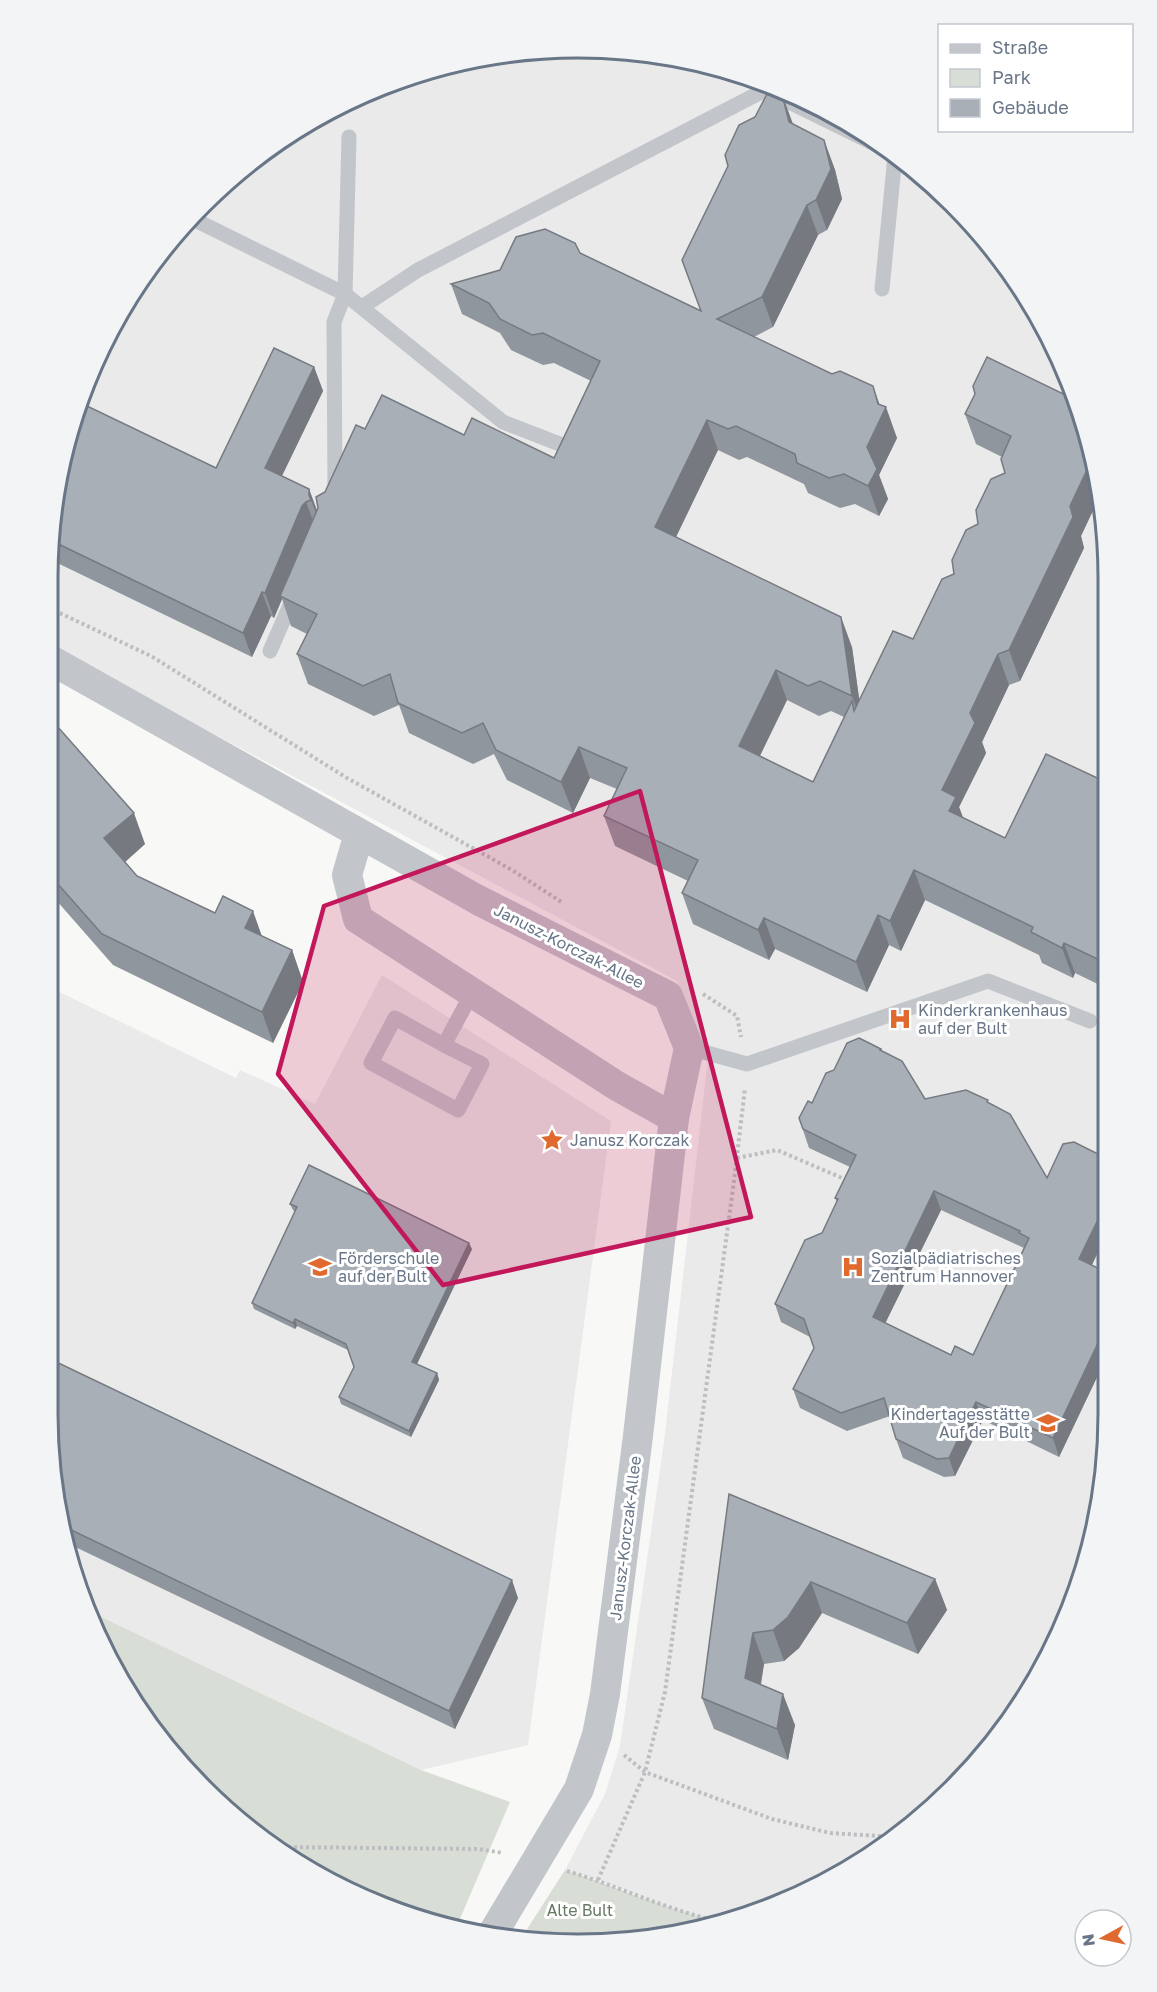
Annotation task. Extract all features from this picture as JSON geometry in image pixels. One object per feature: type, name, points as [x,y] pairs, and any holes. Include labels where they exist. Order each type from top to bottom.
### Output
[{"type":"street","name":"Janusz-Korczak-Allee","points":[[58,664],[478,900],[668,996],[689,1048],[674,1118],[638,1436],[605,1694],[597,1735],[579,1789],[497,1927]]},
{"type":"street","points":[[359,834],[347,875],[358,918],[617,1086],[674,1118]]},
{"type":"lane","points":[[362,307],[418,270],[761,92]]},
{"type":"lane","points":[[335,500],[334,322],[345,294],[349,137]]},
{"type":"lane","points":[[882,289],[895,166]]},
{"type":"lane","points":[[200,222],[317,278],[345,294],[503,422],[570,448]]},
{"type":"lane","points":[[270,651],[302,577]]},
{"type":"lane","points":[[689,1048],[747,1064],[988,981],[1090,1021]]},
{"type":"lane","points":[[444,1045],[472,993]]},
{"type":"lane","points":[[395,1018],[444,1045],[482,1064],[458,1110],[371,1063],[395,1018]]},
{"type":"path","points":[[58,612],[151,656],[347,778],[512,870],[570,908]]},
{"type":"path","points":[[598,1880],[645,1772],[664,1692],[673,1638],[747,1064],[737,1017],[698,991]]},
{"type":"path","points":[[736,1158],[777,1150],[857,1184]]},
{"type":"path","points":[[597,1735],[645,1772],[772,1819],[830,1833],[880,1837]]},
{"type":"path","points":[[292,1847],[479,1849],[537,1858],[683,1913],[705,1918]]},
{"type":"highlighted area","points":[[640,791],[751,1217],[443,1285],[278,1074],[324,906]]},
{"type":"shaded area","name":"Kinderkrankenhaus auf der Bult","points":[[578,58],[680,68],[746,86],[808,112],[867,146],[895,166],[946,211],[969,236],[991,262],[1029,319],[1045,349],[1071,411],[1089,477],[1094,511],[1098,578],[1098,1414],[1094,1481],[1081,1548],[1059,1612],[1029,1674],[991,1730],[946,1781],[895,1826],[838,1864],[777,1894],[705,1918],[683,1913],[598,1880],[565,1870],[605,1794],[620,1746],[664,1442],[708,1058],[677,981],[58,651],[60,544],[68,477],[76,444],[86,411],[112,349],[128,318],[166,262],[211,211],[262,166],[290,146],[349,112],[380,98],[411,86],[477,68]]},
{"type":"shaded area","name":"Förderschule auf der Bult","points":[[382,975],[611,1121],[528,1745],[421,1770],[100,1616],[86,1581],[68,1515],[58,1414],[58,991],[236,1078],[240,1070],[315,1104]]},
{"type":"green space","points":[[100,1616],[421,1770],[510,1802],[460,1920],[411,1906],[349,1880],[318,1864],[262,1826],[211,1781],[166,1730],[146,1702],[128,1673]]},
{"type":"green space","name":"Alte Bult","points":[[565,1870],[706,1918],[680,1924],[613,1932],[578,1934],[526,1930]]},
{"type":"building","points":[[767,94],[784,101],[789,122],[824,140],[831,169],[816,200],[807,205],[762,297],[717,319],[832,374],[840,371],[873,386],[878,404],[886,407],[867,447],[877,469],[868,486],[844,474],[829,478],[797,463],[795,454],[736,426],[728,429],[707,420],[655,527],[841,617],[852,696],[820,681],[808,686],[776,670],[739,746],[813,782],[852,701],[854,711],[893,631],[913,639],[942,579],[954,574],[952,560],[966,530],[978,524],[976,510],[991,479],[1005,473],[1001,459],[1011,436],[965,414],[975,394],[973,386],[987,357],[1065,395],[1088,473],[1086,472],[1070,506],[1073,517],[1009,650],[998,654],[970,713],[975,723],[942,790],[956,797],[949,811],[1005,838],[1046,754],[1098,778],[1098,959],[1064,943],[1062,948],[1031,932],[1033,927],[914,870],[890,921],[878,915],[856,962],[764,918],[758,930],[682,893],[698,860],[604,816],[627,768],[579,747],[561,782],[496,750],[483,723],[462,733],[398,703],[390,674],[363,686],[297,654],[317,614],[280,596],[318,508],[316,497],[325,492],[356,425],[365,429],[382,395],[464,435],[472,418],[554,458],[600,361],[543,333],[532,335],[500,319],[489,303],[451,284],[500,270],[516,237],[545,229],[575,243],[580,253],[701,311],[682,260],[728,166],[725,155],[739,125],[755,117]]},
{"type":"building","points":[[274,348],[314,367],[265,468],[309,489],[311,500],[302,506],[265,593],[262,592],[243,633],[60,545],[68,477],[88,406],[216,468]]},
{"type":"building","points":[[58,727],[134,813],[104,838],[137,876],[215,913],[223,896],[253,911],[245,928],[292,950],[262,1012],[102,934],[58,884]]},
{"type":"building","name":"Sozialpädiatrisches Zentrum Hannover","points":[[859,1038],[902,1061],[925,1099],[966,1090],[988,1100],[987,1102],[1010,1114],[1047,1178],[1063,1144],[1074,1142],[1098,1154],[1098,1220],[1079,1259],[1098,1268],[1098,1343],[1053,1438],[976,1402],[949,1458],[937,1459],[896,1439],[884,1398],[841,1413],[793,1389],[814,1348],[804,1319],[775,1304],[805,1240],[822,1233],[838,1199],[835,1198],[856,1155],[803,1129],[799,1118],[808,1101],[812,1103],[826,1073],[834,1070],[847,1043]],"holes":[[[934,1191],[1020,1231],[1019,1233],[1029,1238],[973,1355],[955,1346],[951,1355],[873,1317]]]},
{"type":"building","points":[[309,1165],[469,1243],[412,1362],[437,1373],[409,1431],[339,1397],[354,1367],[346,1344],[295,1319],[293,1323],[252,1303],[297,1207],[290,1204]]},
{"type":"building","points":[[58,1363],[512,1580],[449,1711],[72,1530],[60,1448]]},
{"type":"building","points":[[729,1494],[935,1579],[907,1623],[811,1582],[788,1617],[773,1630],[753,1633],[745,1678],[783,1694],[777,1729],[702,1698]]},
{"type":"place","name":"Kinderkrankenhaus auf der Bult","points":[[900,1019]]},
{"type":"place","name":"Janusz Korczak","points":[[552,1140]]},
{"type":"place","name":"Förderschule auf der Bult","points":[[320,1267]]},
{"type":"place","name":"Sozialpädiatrisches Zentrum Hannover","points":[[853,1267]]},
{"type":"place","name":"Kindertagesstätte Auf der Bult","points":[[1048,1423]]}]
